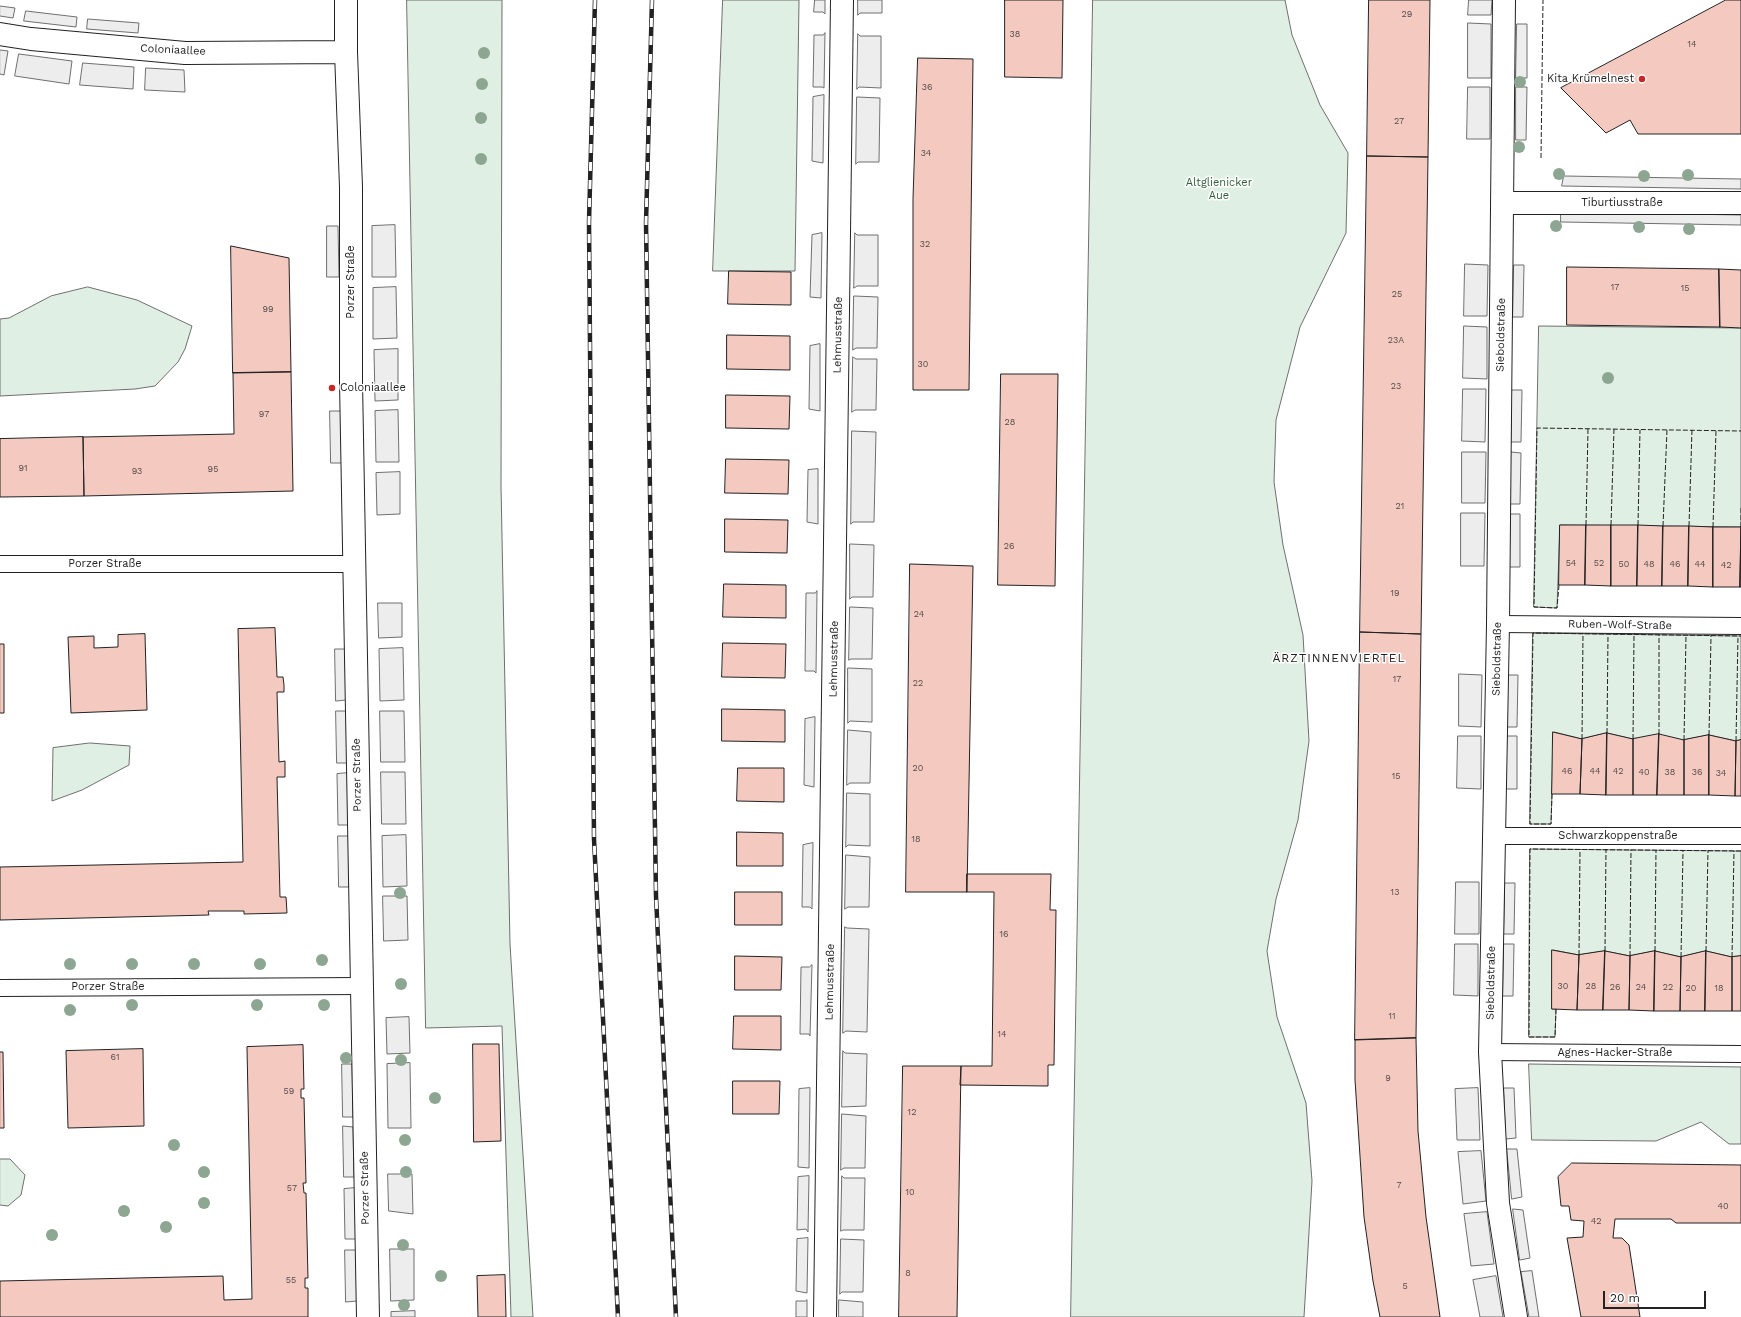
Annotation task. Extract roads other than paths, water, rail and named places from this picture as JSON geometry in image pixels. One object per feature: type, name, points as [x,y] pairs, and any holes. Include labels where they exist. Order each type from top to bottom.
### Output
[{"type":"street","name":"Porzer Straße","points":[[346,0],[346,52],[352,187],[351,382],[368,1317]]},
{"type":"street","name":"Lehmusstraße","points":[[825,1317],[842,0]]},
{"type":"street","name":"Sieboldstraße","points":[[1504,0],[1498,624],[1490,1052],[1498,1203],[1516,1317]]},
{"type":"street","name":"Coloniaallee","points":[[0,34],[31,39],[185,53],[346,52]]},
{"type":"street","name":"Tiburtiusstraße","points":[[1502,203],[1741,203]]},
{"type":"lane","name":"Porzer Straße","points":[[0,564],[354,564]]},
{"type":"lane","name":"Ruben-Wolf-Straße","points":[[1498,624],[1741,626]]},
{"type":"lane","name":"Schwarzkoppenstraße","points":[[1494,836],[1741,836]]},
{"type":"lane","name":"Porzer Straße","points":[[0,988],[361,986]]},
{"type":"lane","name":"Agnes-Hacker-Straße","points":[[1490,1052],[1741,1054]]},
{"type":"railway","points":[[595,0],[589,222],[594,839],[618,1317]]},
{"type":"railway","points":[[652,0],[646,223],[656,896],[676,1317]]},
{"type":"place","name":"Kita Krümelnest","points":[[1642,79]]},
{"type":"place","name":"Coloniaallee","points":[[332,388]]},
{"type":"district","name":"ÄRZTINNENVIERTEL","points":[[1339,658]]},
{"type":"park label","name":"Altglienicker Aue","points":[[1219,189]]}]
